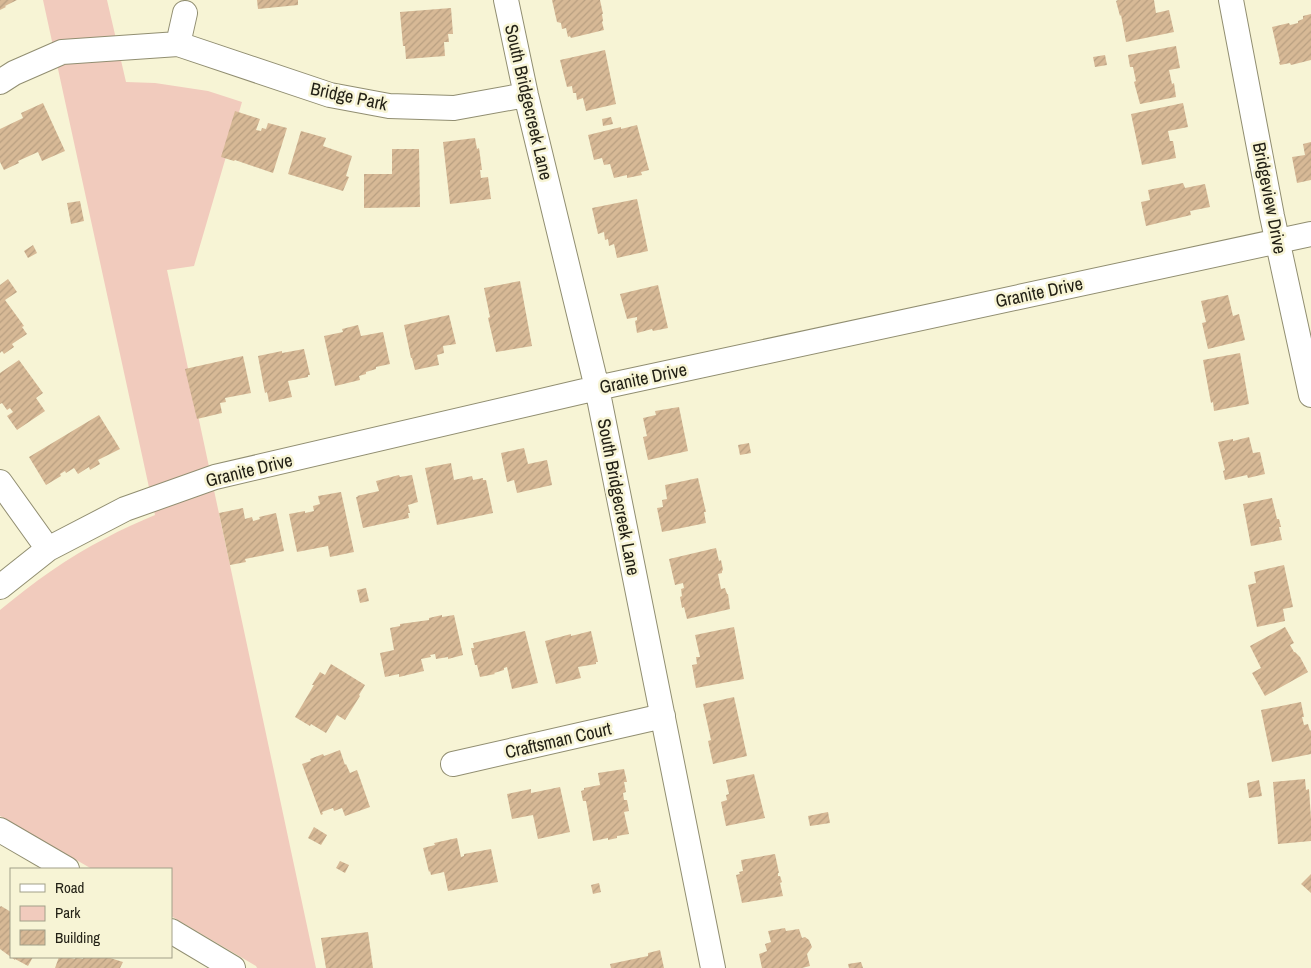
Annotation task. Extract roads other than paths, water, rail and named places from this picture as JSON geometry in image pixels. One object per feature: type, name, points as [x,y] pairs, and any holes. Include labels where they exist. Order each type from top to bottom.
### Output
[{"type":"street","name":"South Bridgecreek Lane","points":[[506,0],[526,95],[597,388],[713,968]]},
{"type":"street","name":"Bridgeview Drive","points":[[1232,0],[1272,216],[1311,395]]},
{"type":"street","points":[[178,44],[185,13]]},
{"type":"street","name":"Bridge Park","points":[[0,82],[14,73],[62,52],[178,44],[330,95],[389,106],[454,108],[526,95]]},
{"type":"street","name":"Granite Drive","points":[[0,587],[48,549],[125,509],[215,477],[597,388],[1311,234]]},
{"type":"street","points":[[0,482],[48,549]]},
{"type":"street","name":"Craftsman Court","points":[[453,764],[663,716]]},
{"type":"street","points":[[0,830],[65,868]]},
{"type":"street","points":[[172,932],[234,968]]}]
